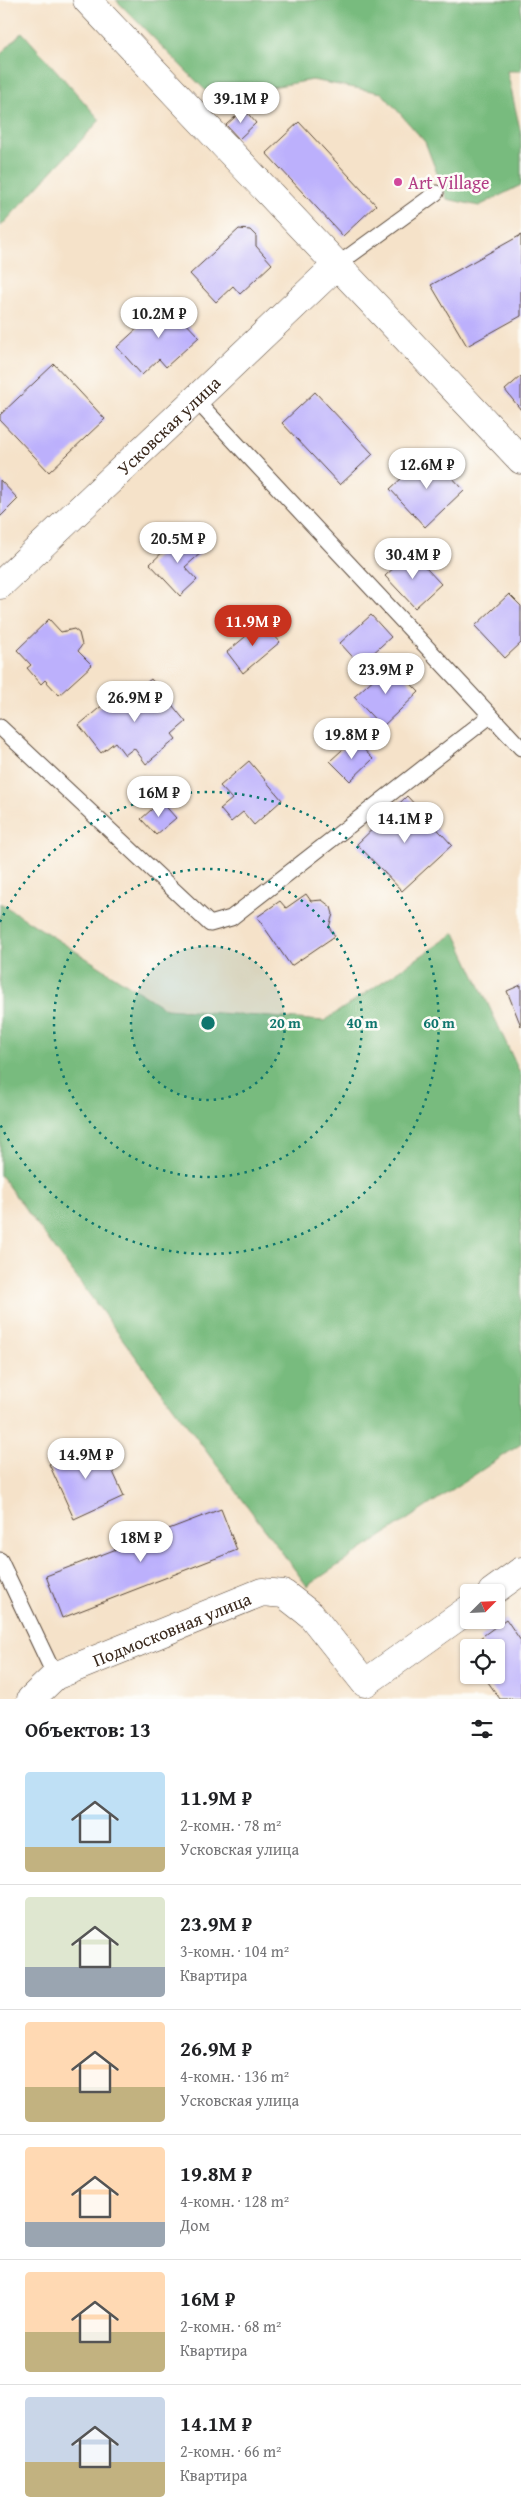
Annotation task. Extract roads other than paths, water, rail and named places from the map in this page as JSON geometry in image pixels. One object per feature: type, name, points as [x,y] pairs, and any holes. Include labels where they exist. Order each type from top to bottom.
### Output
[{"type":"street","points":[[87,0],[521,460]]},
{"type":"street","name":"Усковская улица","points":[[0,585],[337,265]]},
{"type":"street","points":[[504,1584],[521,1572]]},
{"type":"street","name":"Подмосковная улица","points":[[31,1699],[54,1676],[262,1592],[284,1594],[311,1615],[371,1691],[460,1617]]},
{"type":"lane","points":[[337,265],[436,193]]},
{"type":"lane","points":[[196,399],[521,748]]},
{"type":"lane","points":[[0,727],[210,924],[231,918],[490,716]]},
{"type":"lane","points":[[0,1560],[54,1676]]},
{"type":"place","name":"Art Village","points":[[398,182]]}]
